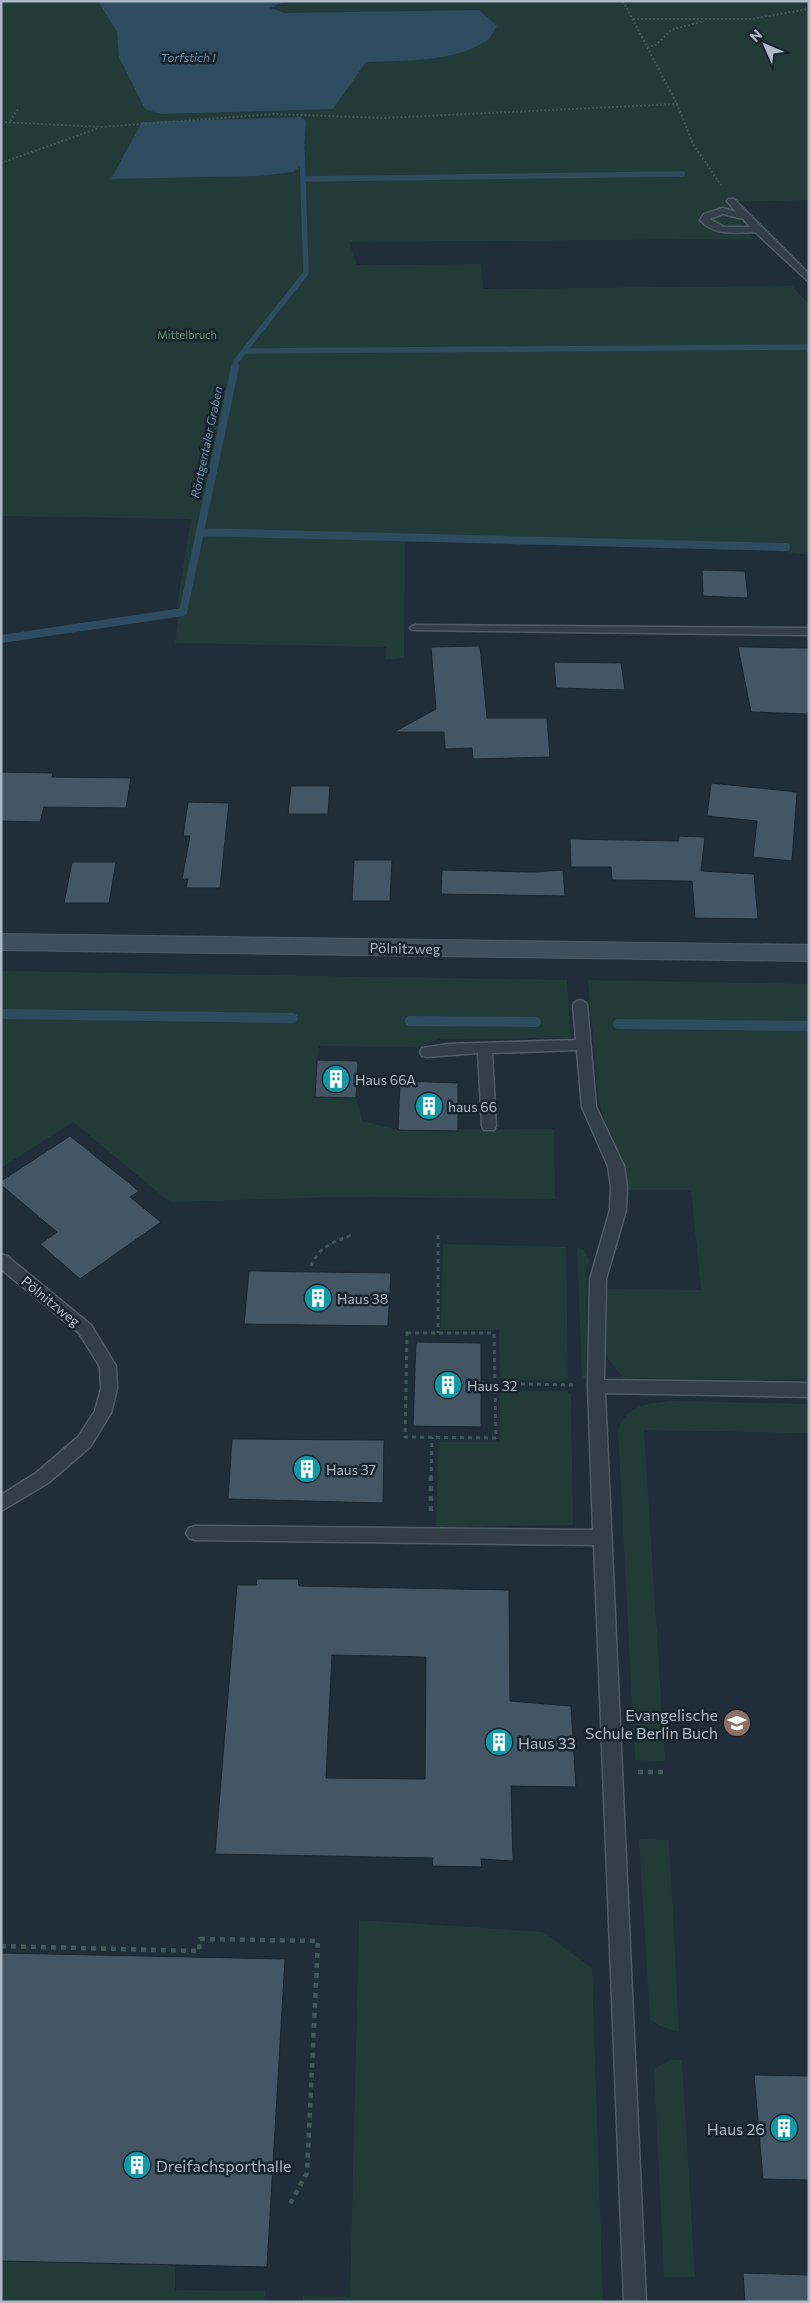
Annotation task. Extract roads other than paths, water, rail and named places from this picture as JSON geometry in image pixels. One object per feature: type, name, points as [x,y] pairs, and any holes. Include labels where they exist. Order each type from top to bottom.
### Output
[{"type":"street","name":"Pölnitzweg","points":[[1,942],[809,953]]},
{"type":"lane","points":[[732,201],[809,279]]},
{"type":"lane","points":[[746,217],[723,211],[707,216],[705,220],[716,228],[734,230],[758,229]]},
{"type":"lane","points":[[416,628],[809,632]]},
{"type":"lane","points":[[580,1005],[589,1107],[616,1166],[619,1187],[618,1210],[598,1279],[596,1386],[635,2302]]},
{"type":"lane","points":[[427,1052],[448,1049],[583,1045]]},
{"type":"lane","points":[[485,1048],[489,1126]]},
{"type":"lane","name":"Pölnitzweg","points":[[1,1260],[85,1329],[108,1366],[109,1389],[103,1413],[84,1442],[42,1478],[1,1504]]},
{"type":"lane","points":[[596,1386],[809,1390]]},
{"type":"lane","points":[[195,1533],[601,1538]]},
{"type":"water","name":"Torfstich I","points":[[98,1],[286,1],[270,8],[285,13],[479,10],[497,26],[486,41],[458,53],[428,59],[366,62],[333,109],[160,114],[145,109],[119,57],[117,32]]},
{"type":"water","points":[[301,117],[306,121],[303,164],[293,172],[260,176],[111,179],[142,122]]},
{"type":"waterway","name":"Röntgentaler Graben","points":[[235,368],[236,361],[306,273],[302,152]]},
{"type":"waterway","points":[[303,179],[682,174]]},
{"type":"waterway","points":[[244,351],[809,347]]},
{"type":"waterway","name":"Röntgentaler Graben","points":[[1,639],[183,612],[235,367]]},
{"type":"waterway","points":[[200,532],[786,547]]},
{"type":"waterway","points":[[1,1014],[293,1018]]},
{"type":"waterway","points":[[410,1021],[536,1022]]},
{"type":"waterway","points":[[618,1024],[809,1026]]},
{"type":"place","name":"Haus 66A","points":[[336,1079]]},
{"type":"place","name":"haus 66","points":[[429,1106]]},
{"type":"place","name":"Haus 38","points":[[318,1298]]},
{"type":"place","name":"Haus 32","points":[[448,1385]]},
{"type":"place","name":"Haus 37","points":[[307,1469]]},
{"type":"place","name":"Evangelische Schule Berlin Buch","points":[[737,1723]]},
{"type":"place","name":"Haus 33","points":[[499,1742]]},
{"type":"place","name":"Haus 26","points":[[784,2128]]},
{"type":"place","name":"Dreifachsporthalle","points":[[137,2165]]},
{"type":"park label","name":"Mittelbruch","points":[[187,334]]}]
